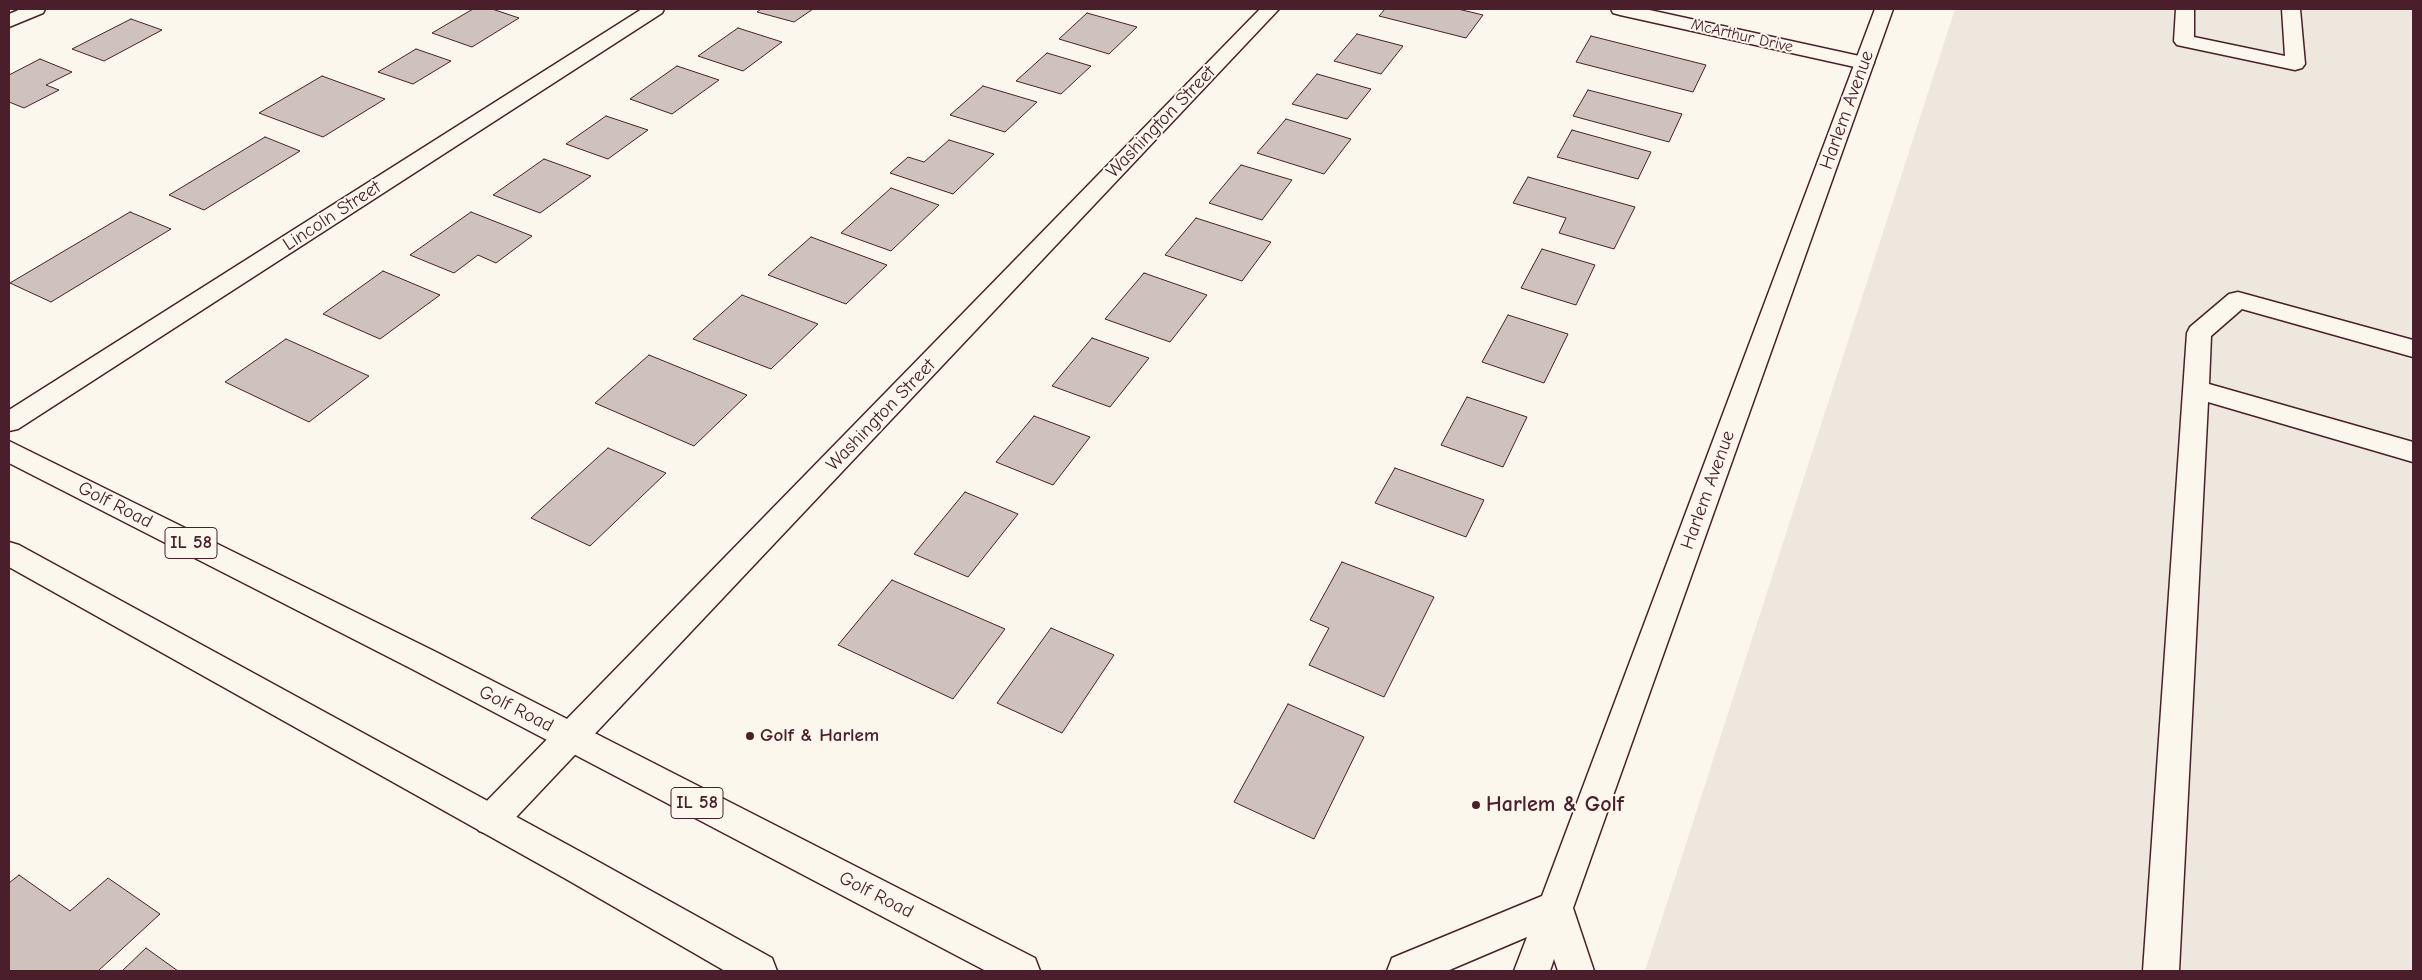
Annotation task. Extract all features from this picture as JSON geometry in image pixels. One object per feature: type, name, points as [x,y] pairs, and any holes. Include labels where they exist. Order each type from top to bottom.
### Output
[{"type":"main road","points":[[9,21],[36,9]]},
{"type":"main road","name":"Lincoln Street","points":[[9,422],[655,9]]},
{"type":"main road","name":"Washington Street","points":[[491,820],[1270,9]]},
{"type":"main road","name":"McArthur Drive","points":[[1620,9],[1864,63]]},
{"type":"main road","name":"Harlem Avenue","points":[[1532,971],[1884,9]]},
{"type":"main road","points":[[2185,9],[2184,41],[2296,64],[2291,9]]},
{"type":"main road","points":[[2161,971],[2199,333],[2238,300],[2413,348]]},
{"type":"main road","points":[[2196,388],[2413,452]]},
{"type":"main road","name":"Golf Road","points":[[9,451],[572,737],[1022,971]]},
{"type":"main road","points":[[9,553],[578,868],[759,971]]},
{"type":"main road","points":[[1405,971],[1555,908],[1576,971]]},
{"type":"shaded area","points":[[1955,9],[2413,9],[2413,971],[1645,971]]},
{"type":"building","points":[[473,9],[492,9],[519,18],[472,47],[432,33]]},
{"type":"building","points":[[761,9],[813,9],[794,22],[757,12]]},
{"type":"building","points":[[1385,9],[1458,9],[1483,15],[1466,38],[1379,16]]},
{"type":"building","points":[[1087,13],[1137,27],[1109,54],[1059,39]]},
{"type":"building","points":[[131,19],[162,30],[104,61],[72,49]]},
{"type":"building","points":[[738,28],[782,42],[743,71],[698,56]]},
{"type":"building","points":[[1357,34],[1403,46],[1381,74],[1334,61]]},
{"type":"building","points":[[1591,36],[1706,65],[1693,92],[1576,62]]},
{"type":"building","points":[[416,49],[451,61],[413,84],[378,72]]},
{"type":"building","points":[[1047,53],[1091,66],[1061,94],[1016,81]]},
{"type":"building","points":[[40,59],[72,72],[46,85],[59,90],[24,108],[9,102],[9,75]]},
{"type":"building","points":[[677,66],[719,80],[672,114],[630,99]]},
{"type":"building","points":[[1317,74],[1371,89],[1347,119],[1292,104]]},
{"type":"building","points":[[322,76],[385,99],[323,137],[259,113]]},
{"type":"building","points":[[983,86],[1037,102],[1005,132],[950,115]]},
{"type":"building","points":[[1588,90],[1682,114],[1669,142],[1573,116]]},
{"type":"building","points":[[606,116],[648,130],[608,159],[566,144]]},
{"type":"building","points":[[1286,119],[1351,139],[1324,174],[1257,153]]},
{"type":"building","points":[[1572,130],[1651,152],[1638,179],[1557,157]]},
{"type":"building","points":[[265,137],[300,151],[204,210],[169,195]]},
{"type":"building","points":[[949,140],[994,154],[953,194],[890,173],[908,157],[924,162]]},
{"type":"building","points":[[544,159],[591,176],[540,213],[493,195]]},
{"type":"building","points":[[1241,165],[1292,180],[1262,220],[1209,203]]},
{"type":"building","points":[[1528,177],[1635,207],[1614,249],[1559,233],[1566,218],[1513,203]]},
{"type":"building","points":[[891,188],[939,205],[891,251],[841,233]]},
{"type":"building","points":[[130,212],[171,229],[51,302],[10,283]]},
{"type":"building","points":[[471,212],[532,236],[496,263],[478,255],[454,273],[410,255]]},
{"type":"building","points":[[1196,218],[1271,242],[1242,281],[1165,255]]},
{"type":"building","points":[[811,237],[887,265],[846,304],[768,275]]},
{"type":"building","points":[[1542,249],[1595,265],[1576,305],[1521,288]]},
{"type":"building","points":[[383,271],[440,295],[380,339],[323,314]]},
{"type":"building","points":[[1144,273],[1207,295],[1170,342],[1105,319]]},
{"type":"building","points":[[742,295],[818,324],[771,369],[693,339]]},
{"type":"building","points":[[1508,315],[1568,334],[1544,383],[1482,362]]},
{"type":"building","points":[[1092,338],[1149,358],[1110,407],[1052,386]]},
{"type":"building","points":[[286,339],[369,376],[309,422],[225,382]]},
{"type":"building","points":[[649,355],[747,395],[694,446],[595,403]]},
{"type":"building","points":[[1467,397],[1527,417],[1503,467],[1441,445]]},
{"type":"building","points":[[1034,416],[1090,437],[1053,485],[996,462]]},
{"type":"building","points":[[608,448],[666,473],[590,546],[531,518]]},
{"type":"building","points":[[1395,468],[1484,500],[1466,537],[1375,503]]},
{"type":"building","points":[[965,492],[1018,514],[968,577],[914,554]]},
{"type":"building","points":[[1342,562],[1434,597],[1384,697],[1309,665],[1329,628],[1310,620]]},
{"type":"building","points":[[892,580],[1005,629],[953,699],[838,645]]},
{"type":"building","points":[[1051,628],[1114,655],[1062,733],[997,703]]},
{"type":"building","points":[[1288,704],[1364,737],[1314,839],[1234,802]]},
{"type":"building","points":[[19,875],[70,911],[108,878],[160,914],[98,971],[9,971],[9,883]]},
{"type":"building","points":[[146,948],[178,971],[122,971]]},
{"type":"place","name":"Golf & Harlem","points":[[750,736]]},
{"type":"place","name":"Harlem & Golf","points":[[1476,805]]}]
